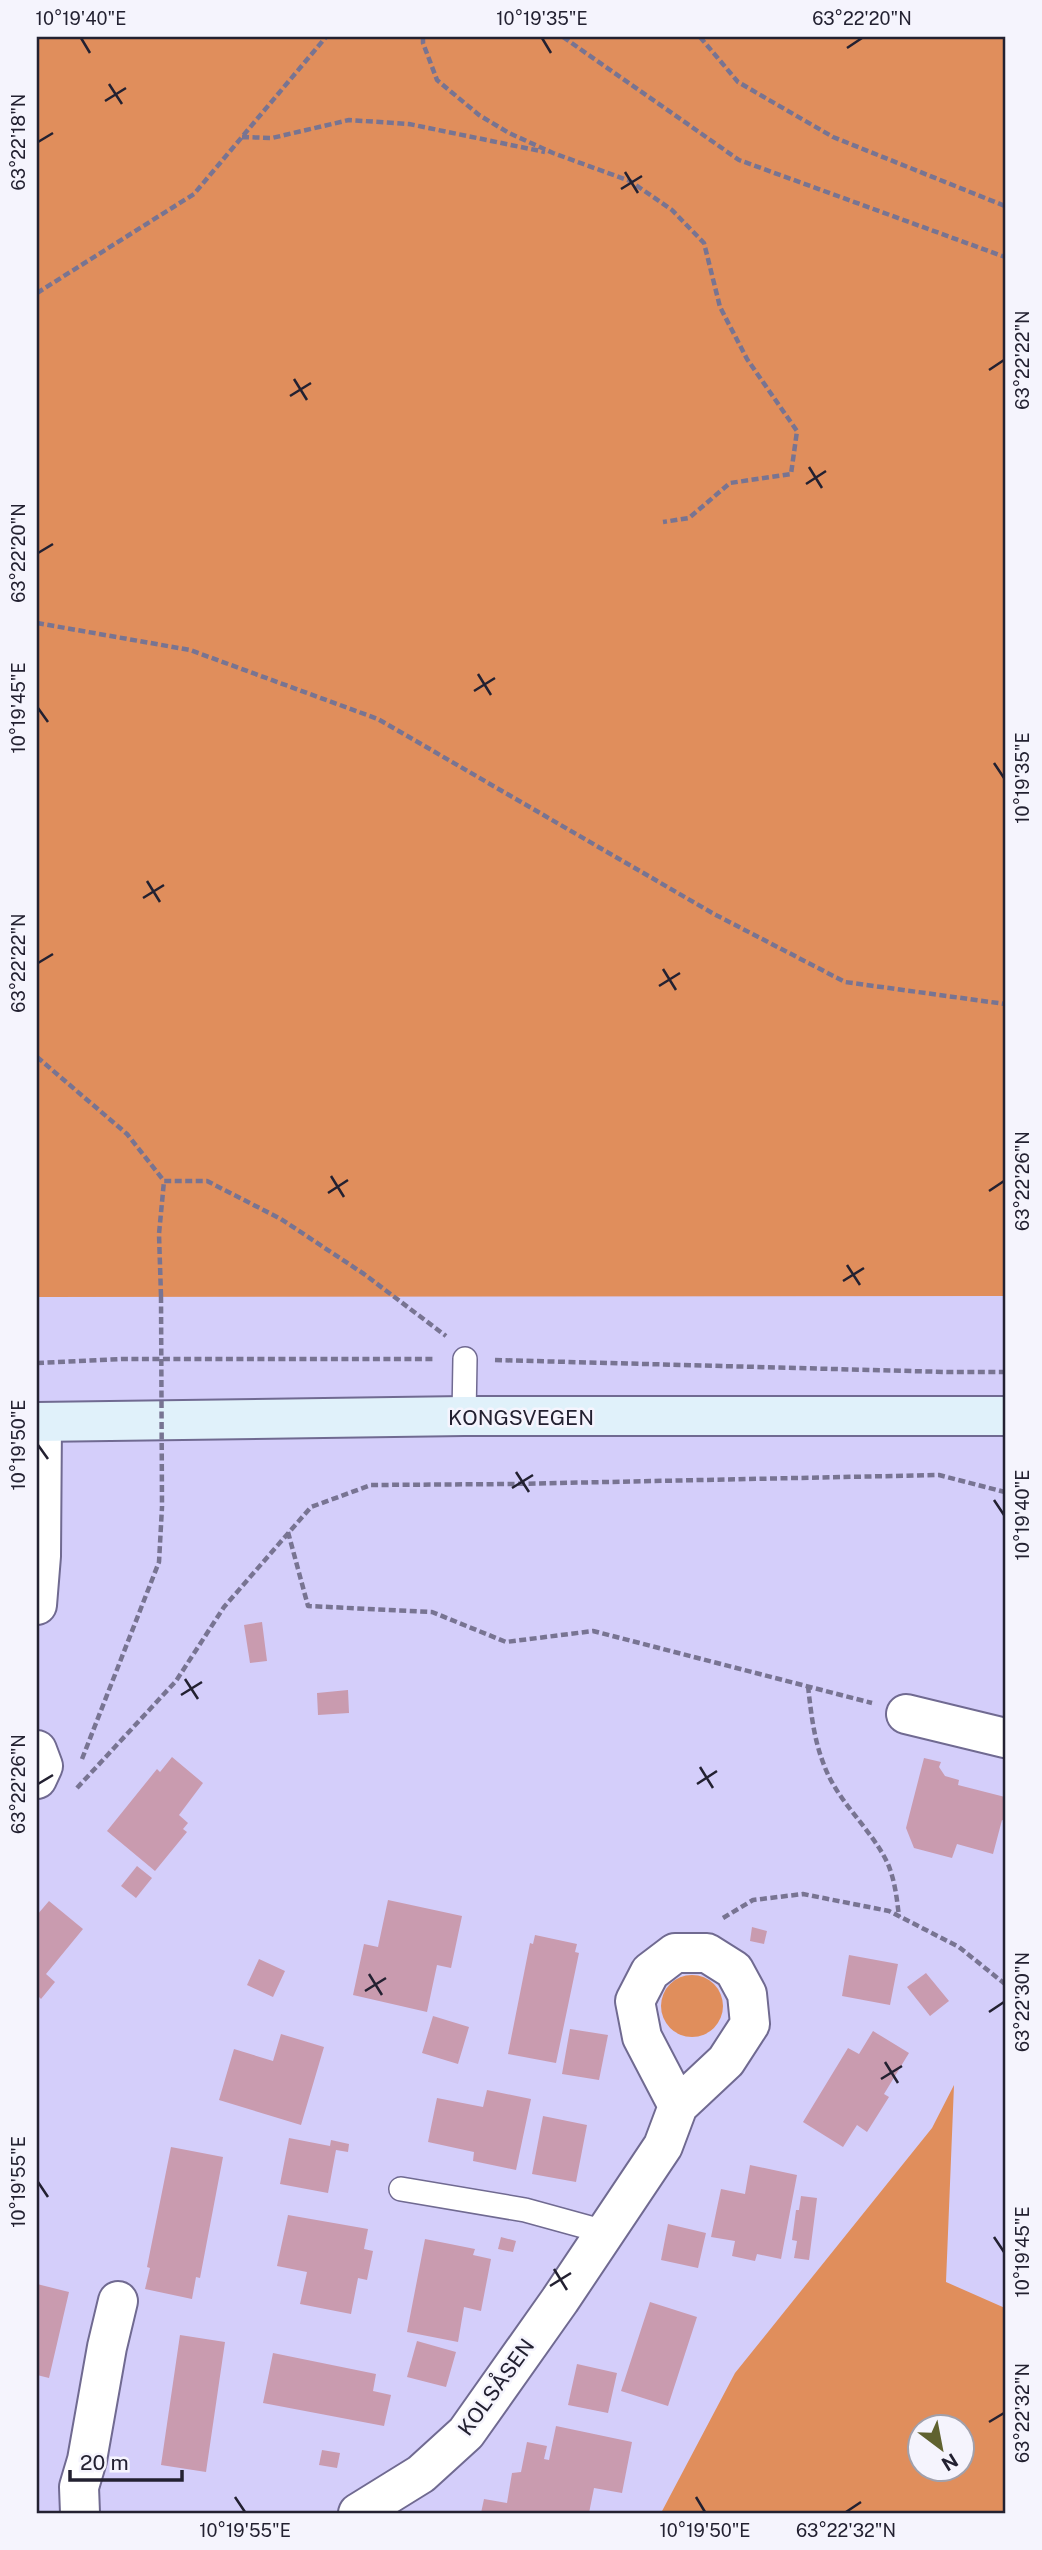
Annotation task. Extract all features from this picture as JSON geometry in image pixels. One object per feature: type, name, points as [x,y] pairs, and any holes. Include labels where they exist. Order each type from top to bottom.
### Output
[{"type":"main road","name":"KONGSVEGEN","points":[[39,1422],[464,1416],[1005,1416]]},
{"type":"street","points":[[37,1605],[41,1556],[39,1422]]},
{"type":"street","points":[[906,1714],[1005,1738]]},
{"type":"street","points":[[37,1750],[43,1766],[37,1780]]},
{"type":"street","points":[[678,2106],[642,2037],[635,2001],[650,1972],[675,1954],[707,1954]]},
{"type":"street","name":"KOLSÅSEN","points":[[359,2513],[421,2474],[466,2433],[663,2146],[678,2106],[726,2061],[750,2024],[747,1994],[734,1970],[707,1954]]},
{"type":"street","points":[[80,2513],[79,2487],[87,2460],[118,2301]]},
{"type":"lane","points":[[464,1416],[465,1359]]},
{"type":"lane","points":[[401,2189],[525,2210],[605,2232]]},
{"type":"path","points":[[37,293],[194,194],[326,37]]},
{"type":"path","points":[[423,37],[437,80],[479,115],[509,133],[553,153],[630,181],[672,210],[704,243],[720,307],[747,359],[797,431],[791,474],[730,484],[690,518],[663,522]]},
{"type":"path","points":[[563,37],[739,160],[1005,257]]},
{"type":"path","points":[[700,37],[738,82],[833,137],[1005,206]]},
{"type":"path","points":[[242,137],[272,138],[349,120],[409,124],[553,153]]},
{"type":"path","points":[[37,624],[190,650],[378,719],[714,914],[845,982],[1005,1004]]},
{"type":"path","points":[[37,1057],[127,1134],[164,1181],[159,1234],[162,1507],[159,1562],[80,1767]]},
{"type":"path","points":[[164,1181],[207,1181],[281,1219],[364,1274],[452,1341],[465,1359]]},
{"type":"path","points":[[37,1363],[123,1359],[465,1359],[947,1373],[1005,1372]]},
{"type":"path","points":[[76,1780],[72,1793],[176,1681],[224,1607],[311,1507],[372,1485],[939,1475],[1005,1492]]},
{"type":"path","points":[[288,1532],[308,1606],[432,1612],[506,1642],[593,1631],[906,1714]]},
{"type":"path","points":[[808,1686],[811,1720],[824,1765],[841,1798],[886,1861],[894,1880],[899,1917]]},
{"type":"path","points":[[707,1954],[723,1919],[753,1900],[803,1894],[889,1911],[959,1947],[1005,1984]]},
{"type":"shaded area","points":[[37,37],[1005,37],[1005,1296],[37,1297]]},
{"type":"shaded area","points":[[686,1975],[698,1975],[714,1984],[721,1994],[721,2018],[714,2028],[698,2037],[686,2037],[675,2032],[666,2023],[661,2012],[661,2000],[666,1989],[675,1980]]},
{"type":"shaded area","points":[[954,2085],[946,2282],[1005,2308],[1005,2513],[661,2513],[735,2373],[932,2128]]},
{"type":"building","points":[[262,1622],[267,1661],[250,1663],[244,1625]]},
{"type":"building","points":[[348,1690],[349,1713],[318,1715],[317,1693]]},
{"type":"building","points":[[172,1757],[203,1783],[179,1815],[188,1823],[183,1829],[187,1832],[155,1871],[107,1831],[157,1769],[160,1772]]},
{"type":"building","points":[[924,1758],[941,1762],[939,1767],[945,1776],[959,1780],[958,1785],[1005,1797],[1005,1821],[1002,1820],[993,1854],[957,1844],[952,1858],[914,1848],[906,1828]]},
{"type":"building","points":[[137,1866],[152,1878],[136,1898],[121,1886]]},
{"type":"building","points":[[388,1900],[462,1916],[451,1968],[437,1965],[427,2012],[353,1995],[364,1944],[378,1947]]},
{"type":"building","points":[[49,1901],[83,1929],[46,1974],[55,1982],[41,1999],[37,1995],[37,1915]]},
{"type":"building","points":[[752,1927],[767,1931],[764,1944],[750,1941]]},
{"type":"building","points":[[535,1935],[577,1944],[575,1952],[579,1953],[556,2063],[508,2054],[530,1943],[533,1944]]},
{"type":"building","points":[[849,1955],[898,1964],[890,2005],[842,1996]]},
{"type":"building","points":[[259,1959],[285,1971],[273,1997],[247,1985]]},
{"type":"building","points":[[926,1973],[949,2001],[930,2016],[907,1987]]},
{"type":"building","points":[[433,2016],[469,2027],[458,2064],[422,2053]]},
{"type":"building","points":[[570,2029],[608,2035],[599,2080],[562,2074]]},
{"type":"building","points":[[873,2031],[909,2053],[884,2094],[889,2097],[867,2132],[857,2125],[843,2147],[803,2122],[848,2048],[859,2054]]},
{"type":"building","points":[[281,2034],[324,2047],[301,2125],[219,2100],[234,2049],[273,2061]]},
{"type":"building","points":[[487,2090],[531,2099],[516,2170],[473,2161],[474,2152],[428,2142],[437,2098],[483,2107]]},
{"type":"building","points":[[543,2116],[587,2125],[576,2182],[532,2174]]},
{"type":"building","points":[[289,2138],[330,2146],[331,2140],[349,2144],[348,2152],[336,2150],[328,2193],[280,2184]]},
{"type":"building","points":[[171,2147],[223,2157],[200,2278],[196,2277],[192,2299],[145,2289]]},
{"type":"building","points":[[750,2165],[797,2175],[781,2259],[757,2254],[755,2261],[732,2256],[735,2241],[711,2237],[721,2189],[745,2194]]},
{"type":"building","points":[[801,2196],[817,2198],[809,2260],[794,2258],[797,2241],[792,2240]]},
{"type":"building","points":[[288,2215],[368,2229],[364,2249],[373,2251],[367,2280],[358,2278],[351,2314],[300,2304],[307,2272],[277,2266]]},
{"type":"building","points":[[668,2224],[706,2233],[698,2268],[661,2260]]},
{"type":"building","points":[[501,2237],[516,2241],[513,2252],[498,2249]]},
{"type":"building","points":[[425,2239],[475,2249],[473,2255],[491,2259],[481,2311],[464,2307],[458,2342],[407,2332]]},
{"type":"building","points":[[37,2284],[69,2292],[49,2378],[37,2375]]},
{"type":"building","points":[[650,2302],[697,2317],[668,2406],[621,2391]]},
{"type":"building","points":[[180,2335],[225,2342],[206,2472],[161,2465]]},
{"type":"building","points":[[417,2341],[456,2352],[446,2387],[407,2377]]},
{"type":"building","points":[[273,2353],[376,2374],[373,2391],[391,2395],[384,2426],[263,2403]]},
{"type":"building","points":[[577,2364],[617,2373],[608,2413],[568,2405]]},
{"type":"building","points":[[556,2426],[632,2442],[622,2493],[594,2488],[589,2513],[481,2513],[484,2499],[507,2503],[512,2473],[521,2472],[527,2442],[547,2446],[544,2459],[549,2460]]},
{"type":"building","points":[[322,2450],[340,2453],[337,2468],[319,2465]]}]
